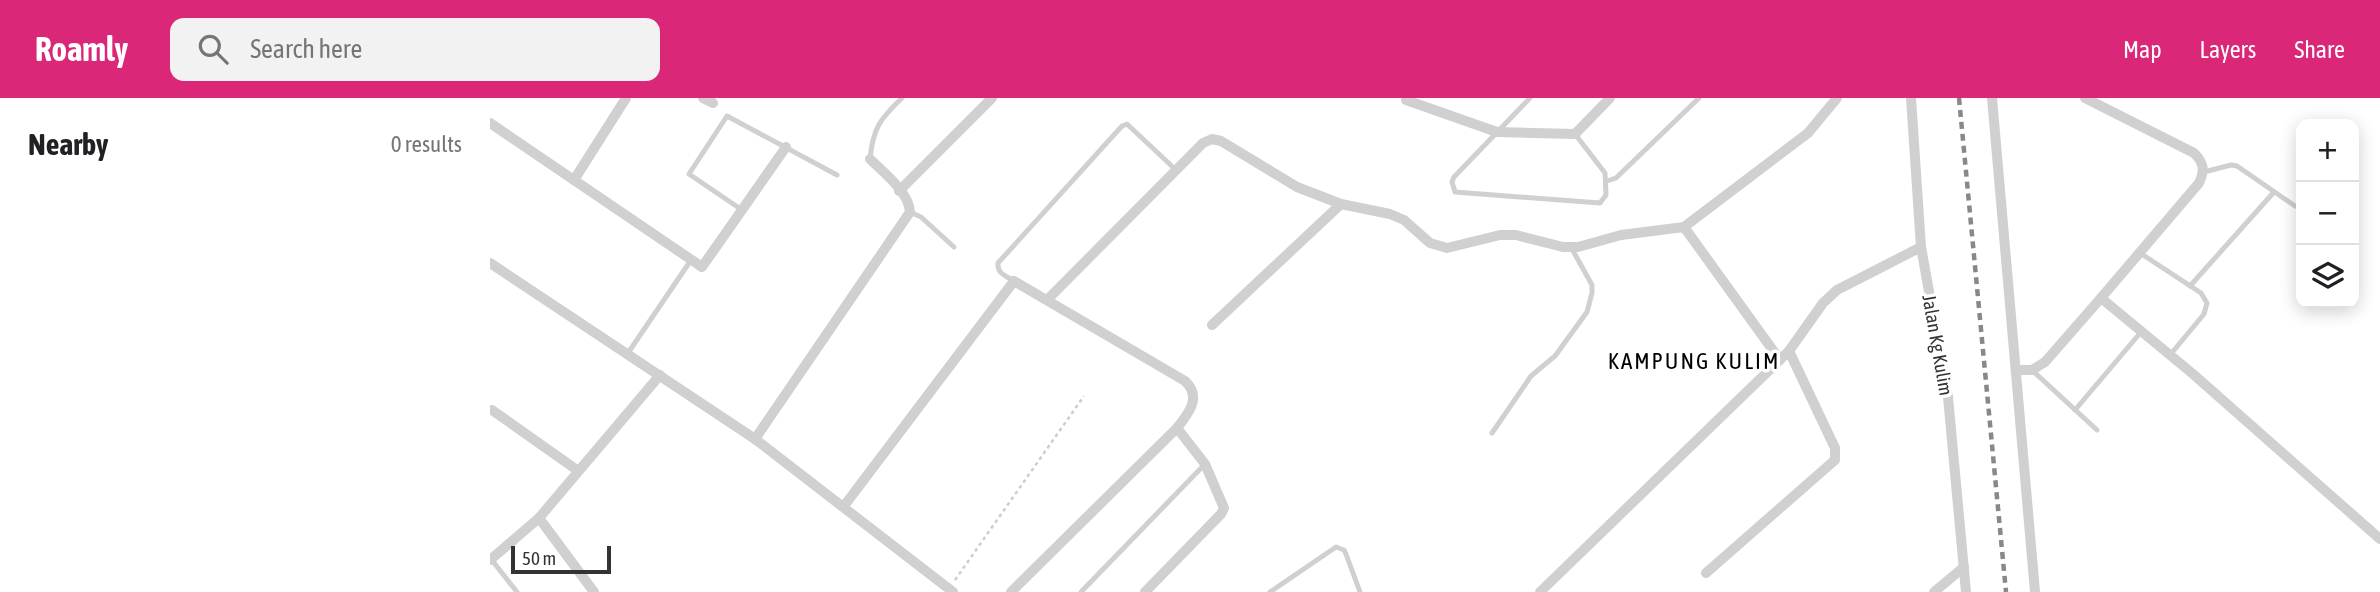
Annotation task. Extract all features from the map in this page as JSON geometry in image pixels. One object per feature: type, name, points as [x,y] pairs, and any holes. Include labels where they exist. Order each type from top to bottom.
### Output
[{"type":"street","points":[[574,180],[626,98]]},
{"type":"street","points":[[899,191],[992,98]]},
{"type":"street","points":[[1406,100],[1497,132],[1575,134],[1610,98]]},
{"type":"street","points":[[1047,300],[1203,143],[1212,139],[1221,141],[1297,187],[1341,204],[1390,214],[1404,220],[1430,243],[1447,248],[1500,235],[1516,235],[1578,247],[1621,235],[1684,227],[1808,133],[1837,98]]},
{"type":"street","name":"Jalan Kg Kulim","points":[[1911,98],[1921,247],[1948,397],[1966,592]]},
{"type":"street","points":[[1992,98],[2035,592]]},
{"type":"street","points":[[2016,370],[2032,370],[2045,362],[2199,183],[2204,172],[2202,161],[2194,153],[2085,98]]},
{"type":"street","points":[[490,123],[704,267],[786,147]]},
{"type":"street","points":[[755,439],[910,212],[909,205],[899,191],[870,159]]},
{"type":"street","points":[[1213,325],[1341,204]]},
{"type":"street","points":[[1684,227],[1780,360]]},
{"type":"street","points":[[1539,592],[1789,351],[1823,303],[1837,290],[1921,247]]},
{"type":"street","points":[[490,263],[755,439],[951,590]]},
{"type":"street","points":[[844,506],[1014,281],[1185,380],[1195,394],[1193,403],[1177,428],[1011,592]]},
{"type":"street","points":[[2101,298],[2171,355],[2380,539]]},
{"type":"street","points":[[1706,572],[1835,460],[1835,448],[1789,351]]},
{"type":"street","points":[[491,559],[539,518],[660,375]]},
{"type":"street","points":[[492,410],[577,470]]},
{"type":"street","points":[[1145,592],[1224,511],[1222,500],[1205,464],[1177,428]]},
{"type":"street","points":[[539,518],[594,592]]},
{"type":"street","points":[[1934,592],[1964,567]]},
{"type":"lane","points":[[870,159],[873,135],[881,117],[902,98]]},
{"type":"lane","points":[[1530,98],[1454,177],[1452,182],[1455,192],[1596,204],[1606,198],[1605,173],[1575,134]]},
{"type":"lane","points":[[1606,181],[1616,178],[1699,98]]},
{"type":"lane","points":[[742,210],[689,174],[726,117],[729,116],[837,175]]},
{"type":"lane","points":[[1014,281],[1001,274],[998,263],[1122,127],[1127,124],[1176,170]]},
{"type":"lane","points":[[2204,172],[2234,165],[2295,206]]},
{"type":"lane","points":[[2190,286],[2274,192]]},
{"type":"lane","points":[[910,212],[921,217],[954,247]]},
{"type":"lane","points":[[1492,433],[1531,376],[1555,356],[1587,312],[1592,285],[1577,253],[1570,247]]},
{"type":"lane","points":[[2140,253],[2205,297],[2207,309],[2171,355]]},
{"type":"lane","points":[[628,353],[691,260]]},
{"type":"lane","points":[[2075,410],[2141,331]]},
{"type":"lane","points":[[2032,370],[2097,430]]},
{"type":"lane","points":[[1081,592],[1205,464]]},
{"type":"lane","points":[[1270,592],[1336,547],[1344,550],[1360,592]]},
{"type":"lane","points":[[491,559],[517,592]]},
{"type":"path","points":[[951,590],[1084,396]]},
{"type":"railway","points":[[1959,98],[2006,592]]},
{"type":"district","name":"KAMPUNG KULIM","points":[[1694,361]]}]
